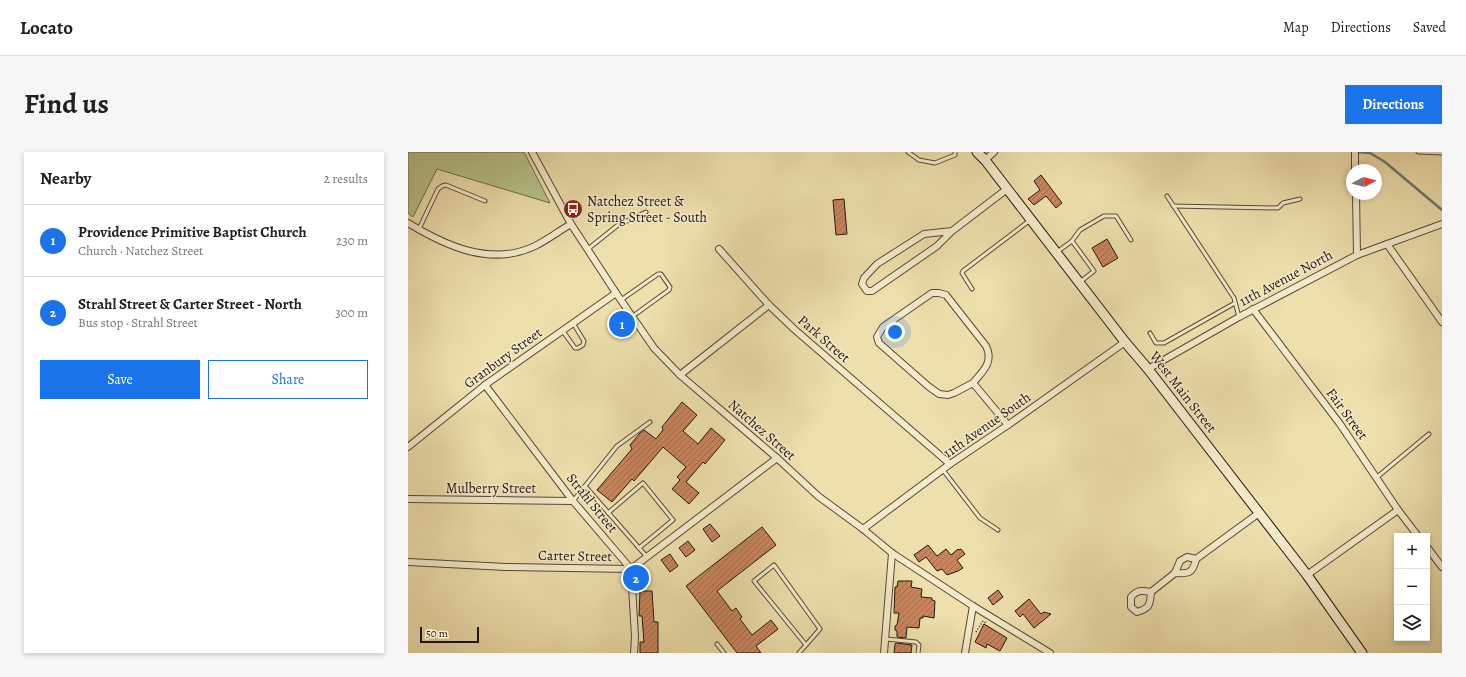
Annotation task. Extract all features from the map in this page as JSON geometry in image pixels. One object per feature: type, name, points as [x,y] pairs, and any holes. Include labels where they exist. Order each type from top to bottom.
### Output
[{"type":"main road","name":"West Main Street","points":[[977,152],[985,160],[1307,575],[1362,653]]},
{"type":"street","name":"Natchez Street","points":[[532,152],[571,224],[616,293],[654,348],[680,375],[777,458],[818,496],[863,529],[892,553],[973,606],[1050,653]]},
{"type":"street","points":[[985,160],[994,152]]},
{"type":"street","points":[[1355,152],[1355,164]]},
{"type":"street","points":[[952,231],[924,234],[878,264],[864,278],[862,284],[867,291],[872,291],[937,246],[952,231],[1007,189]]},
{"type":"street","points":[[1356,200],[1357,255]]},
{"type":"street","points":[[408,223],[441,241],[463,250],[479,254],[497,255],[516,252],[534,246],[571,224]]},
{"type":"street","name":"11th Avenue North","points":[[1148,369],[1253,309],[1357,255],[1442,224]]},
{"type":"street","points":[[1387,244],[1442,322]]},
{"type":"street","name":"Park Street","points":[[719,249],[769,305],[794,329],[950,464]]},
{"type":"street","name":"Granbury Street","points":[[408,447],[485,385],[616,293]]},
{"type":"street","points":[[932,293],[946,295],[986,346],[989,353],[990,357],[986,367],[973,383],[954,394],[939,394],[879,343],[877,337],[883,327],[932,293]]},
{"type":"street","points":[[680,375],[769,305]]},
{"type":"street","name":"Fair Street","points":[[1253,309],[1340,424],[1398,510],[1416,533]]},
{"type":"street","name":"11th Avenue South","points":[[863,529],[950,464],[1125,342]]},
{"type":"street","points":[[973,383],[1008,425]]},
{"type":"street","name":"Strahl Street","points":[[485,385],[573,500],[631,569]]},
{"type":"street","name":"Carter Street","points":[[408,562],[506,567],[631,569],[777,458]]},
{"type":"street","name":"Mulberry Street","points":[[408,499],[573,500]]},
{"type":"street","points":[[1307,575],[1398,510]]},
{"type":"street","points":[[1175,573],[1186,574],[1194,568],[1196,559],[1259,513]]},
{"type":"street","points":[[1430,551],[1442,567]]},
{"type":"street","points":[[884,653],[892,553]]},
{"type":"street","points":[[1151,592],[1175,573],[1180,561],[1187,557],[1196,559]]},
{"type":"street","points":[[631,569],[635,637],[634,653]]},
{"type":"street","points":[[965,653],[973,606]]},
{"type":"lane","points":[[908,152],[919,160],[935,163],[955,155],[955,152]]},
{"type":"lane","points":[[1418,152],[1442,153]]},
{"type":"lane","points":[[419,230],[438,189],[442,186],[446,185],[485,201]]},
{"type":"lane","points":[[1167,196],[1234,298],[1239,317]]},
{"type":"lane","points":[[1173,206],[1278,208],[1283,203],[1300,199]]},
{"type":"lane","points":[[588,249],[618,225],[646,212]]},
{"type":"lane","points":[[1056,253],[1072,241],[1080,230],[1104,216],[1116,216],[1132,240]]},
{"type":"lane","points":[[972,289],[962,274],[963,271],[1031,220]]},
{"type":"lane","points":[[1072,241],[1094,271],[1079,283]]},
{"type":"lane","points":[[621,300],[658,274],[662,274],[670,287],[669,290],[632,316]]},
{"type":"lane","points":[[1150,333],[1156,343],[1164,343],[1235,303]]},
{"type":"lane","points":[[562,330],[576,348],[578,348],[583,345],[584,341],[574,323]]},
{"type":"lane","points":[[573,500],[618,446],[650,422]]},
{"type":"lane","points":[[1376,478],[1429,434]]},
{"type":"lane","points":[[943,470],[980,518],[998,530]]},
{"type":"lane","points":[[608,513],[643,483],[673,520],[639,548]]},
{"type":"lane","points":[[584,486],[647,557]]},
{"type":"lane","points":[[799,653],[806,645],[820,629],[774,565],[754,580],[806,645]]},
{"type":"lane","points":[[886,639],[916,642],[918,645],[918,653]]},
{"type":"lane","points":[[717,644],[724,653]]},
{"type":"path","points":[[975,633],[983,621],[989,625]]},
{"type":"green space","points":[[408,152],[524,152],[550,203],[437,169],[413,217],[408,213]]},
{"type":"building","points":[[1041,175],[1062,203],[1056,208],[1046,196],[1034,205],[1028,199],[1040,190],[1034,181]]},
{"type":"building","points":[[844,199],[847,234],[836,235],[833,200]]},
{"type":"building","points":[[1107,239],[1118,258],[1103,267],[1092,248]]},
{"type":"building","points":[[682,402],[697,415],[683,431],[698,444],[711,428],[725,440],[705,464],[703,462],[686,482],[699,493],[689,504],[672,489],[680,480],[677,477],[686,467],[663,447],[634,481],[632,479],[612,502],[597,490],[632,449],[630,445],[640,433],[644,430],[656,439],[663,430],[662,427]]},
{"type":"building","points":[[710,524],[720,536],[712,542],[703,529]]},
{"type":"building","points":[[762,527],[776,545],[717,591],[732,611],[736,608],[742,617],[740,619],[752,635],[771,620],[778,629],[756,646],[761,653],[737,653],[686,586]]},
{"type":"building","points":[[688,541],[695,550],[686,557],[679,548]]},
{"type":"building","points":[[928,545],[937,556],[946,549],[951,555],[958,549],[961,549],[965,554],[957,560],[963,568],[947,575],[942,569],[937,571],[926,557],[919,562],[914,555]]},
{"type":"building","points":[[670,554],[678,566],[670,572],[661,560]]},
{"type":"building","points":[[898,581],[912,581],[911,587],[922,589],[921,597],[932,598],[932,600],[935,601],[934,618],[923,616],[923,618],[920,618],[919,628],[907,627],[906,638],[897,637],[897,631],[895,630],[899,613],[894,613],[895,587],[897,587]]},
{"type":"building","points":[[998,590],[1003,597],[993,605],[988,598]]},
{"type":"building","points":[[640,591],[652,591],[654,622],[658,622],[658,653],[640,653],[640,642],[644,642],[642,616],[639,616]]},
{"type":"building","points":[[1029,599],[1041,614],[1044,612],[1051,614],[1034,628],[1023,614],[1020,617],[1015,611]]},
{"type":"building","points":[[984,624],[1007,638],[1000,651],[987,644],[986,648],[975,642]]},
{"type":"building","points":[[896,643],[912,645],[911,653],[894,653]]},
{"type":"waterway","points":[[1359,152],[1370,153],[1385,162],[1442,210]]},
{"type":"place","name":"Natchez Street & Spring Street - South","points":[[573,209]]},
{"type":"place","name":"Providence Primitive Baptist Church","points":[[622,324]]},
{"type":"place","name":"Strahl Street & Carter Street - North","points":[[636,578]]}]
